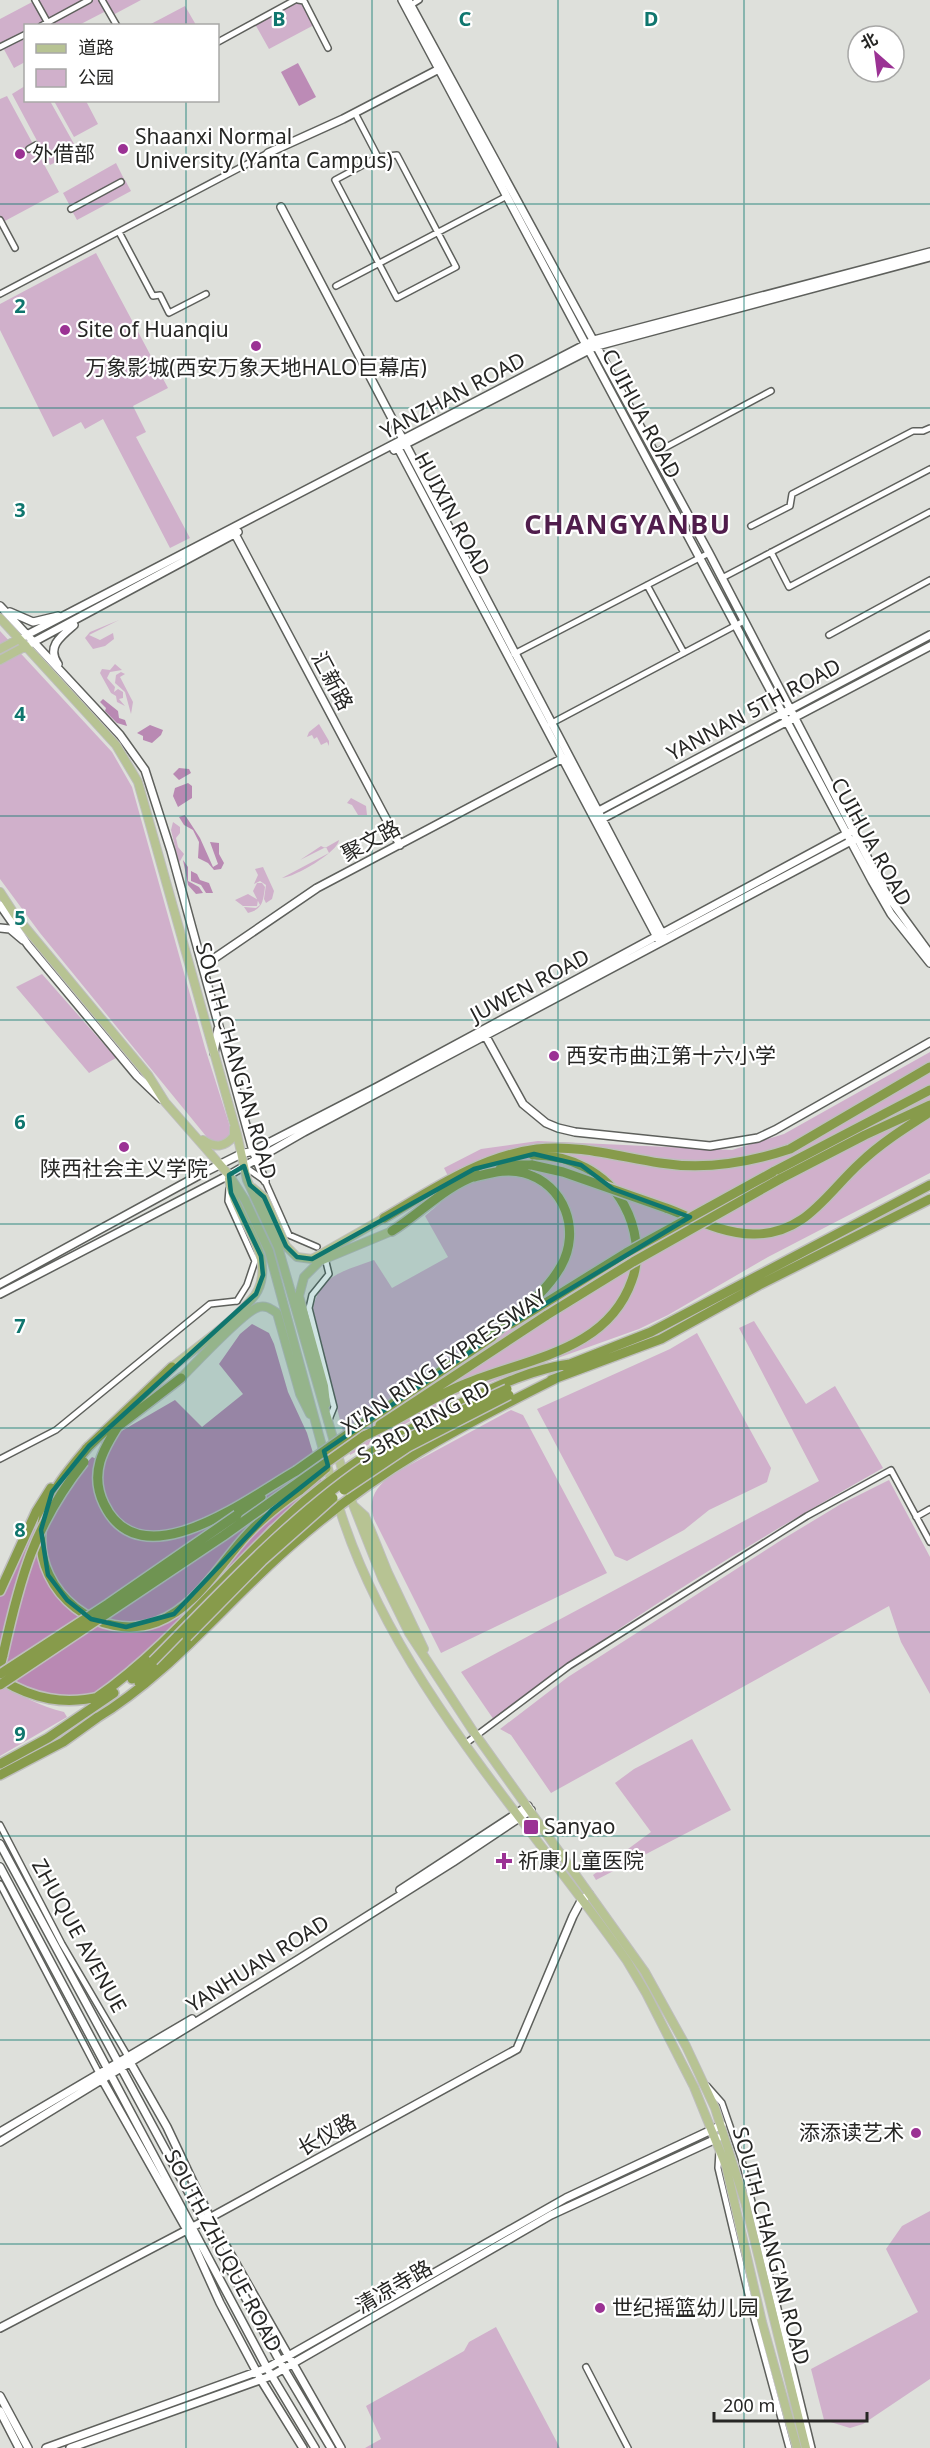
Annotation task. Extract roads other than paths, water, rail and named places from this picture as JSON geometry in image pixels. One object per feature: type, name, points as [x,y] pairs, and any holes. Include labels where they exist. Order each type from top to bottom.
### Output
[{"type":"highway","points":[[384,1218],[448,1180],[509,1155],[562,1148],[689,1166],[750,1161],[790,1149],[930,1067]]},
{"type":"highway","name":"XI'AN RING EXPRESSWAY","points":[[489,1339],[626,1253],[736,1191],[930,1090]]},
{"type":"highway","name":"XI'AN RING EXPRESSWAY","points":[[0,1685],[223,1536],[467,1366],[633,1262],[790,1173],[864,1135],[930,1105]]},
{"type":"highway","points":[[392,1231],[414,1218],[444,1192],[474,1177],[511,1165],[532,1165],[563,1172],[723,1229],[752,1234],[768,1233],[803,1221],[818,1209],[878,1147],[930,1112]]},
{"type":"highway","points":[[364,1436],[395,1423],[464,1384],[555,1353],[582,1341],[604,1326],[619,1308],[630,1286],[637,1268],[636,1244],[631,1218],[617,1195],[597,1174],[581,1165],[554,1156],[534,1154],[483,1164]]},
{"type":"highway","points":[[0,1674],[166,1564],[296,1470],[489,1339],[541,1291],[566,1257],[570,1240],[567,1211],[558,1195],[534,1177],[503,1171],[474,1177]]},
{"type":"highway","name":"S 3RD RING RD","points":[[0,1679],[24,1692],[50,1700],[74,1702],[96,1698],[121,1688],[153,1661],[285,1529],[350,1477],[413,1436],[570,1364],[651,1332],[930,1185]]},
{"type":"highway","name":"S 3RD RING RD","points":[[0,1775],[63,1742],[95,1719],[187,1637],[262,1560],[351,1484],[408,1446],[508,1392],[555,1379],[661,1339],[759,1285],[930,1199]]},
{"type":"highway","points":[[96,1698],[148,1657],[296,1509],[342,1472],[438,1415],[492,1388],[545,1368],[570,1364]]},
{"type":"highway","points":[[0,1591],[36,1512],[56,1480],[172,1367]]},
{"type":"highway","points":[[0,1667],[19,1583],[33,1544],[47,1515],[84,1462],[120,1423],[181,1378]]},
{"type":"highway","points":[[95,1719],[121,1704],[165,1669],[254,1580],[338,1506],[351,1501],[422,1448],[555,1379]]},
{"type":"highway","points":[[120,1423],[104,1447],[97,1466],[97,1486],[111,1516],[129,1530],[153,1538],[171,1536],[204,1524],[296,1470]]},
{"type":"highway","points":[[89,1446],[52,1492],[41,1530],[41,1547],[48,1575],[57,1589],[91,1619],[126,1627],[140,1626],[174,1614],[190,1601],[246,1535],[272,1510],[315,1479],[344,1450]]},
{"type":"highway","points":[[0,1764],[48,1738],[121,1688]]},
{"type":"main road","name":"CUIHUA ROAD","points":[[402,0],[595,343],[709,553],[795,718],[891,914],[930,963]]},
{"type":"main road","name":"CUIHUA ROAD","points":[[410,2],[507,196],[781,714],[888,895],[930,954]]},
{"type":"main road","points":[[268,153],[355,113],[441,68]]},
{"type":"main road","points":[[280,207],[402,445]]},
{"type":"main road","name":"YANZHAN ROAD","points":[[30,644],[595,343],[930,252]]},
{"type":"main road","name":"YANZHAN ROAD","points":[[595,343],[930,257]]},
{"type":"main road","name":"YANZHAN ROAD","points":[[19,639],[402,445]]},
{"type":"main road","name":"HUIXIN ROAD","points":[[402,445],[514,654],[563,758],[595,813]]},
{"type":"main road","name":"HUIXIN ROAD","points":[[402,445],[661,938]]},
{"type":"main road","name":"汇新路","points":[[235,534],[400,844]]},
{"type":"main road","points":[[0,606],[17,618],[33,622],[81,608]]},
{"type":"main road","points":[[0,606],[28,636],[30,644],[68,678],[128,744],[145,770],[156,797],[254,1155],[265,1181]]},
{"type":"main road","points":[[68,678],[54,657],[54,645],[60,637],[90,612]]},
{"type":"main road","name":"SOUTH CHANG'AN ROAD","points":[[0,618],[19,639],[30,644],[116,744],[138,782],[233,1119],[244,1166],[250,1185],[278,1247],[351,1501],[382,1578],[409,1633],[645,1972],[704,2083],[722,2125],[745,2202],[806,2448]]},
{"type":"main road","name":"YANNAN 5TH ROAD","points":[[595,813],[930,635]]},
{"type":"main road","points":[[0,649],[19,639]]},
{"type":"main road","points":[[0,660],[30,644]]},
{"type":"main road","name":"YANNAN 5TH ROAD","points":[[599,821],[930,646]]},
{"type":"main road","name":"聚文路","points":[[203,966],[317,888],[563,758]]},
{"type":"main road","name":"JUWEN ROAD","points":[[0,1294],[229,1175],[244,1166],[254,1155],[852,836]]},
{"type":"main road","name":"SOUTH CHANG'AN ROAD","points":[[0,892],[15,915],[148,1075],[165,1102],[229,1175],[245,1200],[269,1251],[338,1506],[381,1607],[418,1673],[465,1744],[610,1937],[646,1993],[694,2087],[712,2130],[730,2184],[793,2447]]},
{"type":"main road","points":[[0,905],[28,945],[137,1076],[165,1102]]},
{"type":"main road","points":[[0,928],[10,929],[28,945]]},
{"type":"main road","points":[[214,1053],[219,1026]]},
{"type":"main road","points":[[484,1033],[523,1104],[546,1123],[575,1132],[710,1146],[750,1140],[775,1130],[930,1042]]},
{"type":"main road","points":[[192,1132],[212,1146],[220,1146],[234,1136],[233,1119]]},
{"type":"main road","name":"JUWEN ROAD","points":[[0,1284],[241,1154],[254,1155]]},
{"type":"main road","points":[[172,1367],[222,1327],[256,1294],[263,1275],[261,1256],[231,1192],[229,1175]]},
{"type":"main road","points":[[250,1185],[264,1197],[286,1246],[297,1257],[312,1259],[384,1218]]},
{"type":"main road","points":[[327,1423],[324,1386],[299,1296],[304,1277],[320,1261],[392,1231]]},
{"type":"main road","points":[[181,1378],[245,1316],[258,1307],[269,1308],[277,1313],[300,1394],[318,1428]]},
{"type":"main road","name":"YANHUAN ROAD","points":[[0,2142],[111,2076],[129,2059],[297,1957],[530,1808]]},
{"type":"main road","name":"ZHUQUE AVENUE","points":[[0,1844],[121,2065]]},
{"type":"main road","name":"ZHUQUE AVENUE","points":[[0,1867],[106,2067]]},
{"type":"main road","name":"长仪路","points":[[0,2328],[207,2219],[517,2049],[581,1901],[589,1894]]},
{"type":"main road","points":[[129,2059],[167,2127],[207,2219],[294,2364],[341,2448]]},
{"type":"main road","name":"YANHUAN ROAD","points":[[0,2132],[106,2067],[121,2065]]},
{"type":"main road","name":"SOUTH ZHUQUE ROAD","points":[[121,2065],[207,2219],[284,2369],[331,2448]]},
{"type":"main road","name":"SOUTH ZHUQUE ROAD","points":[[106,2067],[271,2376],[315,2448]]},
{"type":"main road","points":[[103,2081],[190,2228],[261,2380],[303,2448]]},
{"type":"main road","name":"清凉寺路","points":[[46,2448],[267,2368],[566,2198],[722,2125]]},
{"type":"main road","name":"清凉寺路","points":[[70,2448],[271,2376],[551,2215],[725,2134]]},
{"type":"main road","points":[[0,2396],[28,2448]]},
{"type":"main road","points":[[0,2411],[19,2448]]},
{"type":"street","points":[[35,0],[46,24],[89,0]]},
{"type":"street","points":[[102,0],[116,24]]},
{"type":"street","points":[[219,41],[297,0],[304,1],[328,48]]},
{"type":"street","points":[[410,2],[419,0]]},
{"type":"street","points":[[0,47],[24,35]]},
{"type":"street","points":[[355,113],[378,157]]},
{"type":"street","points":[[29,149],[36,145]]},
{"type":"street","points":[[0,294],[268,153]]},
{"type":"street","points":[[397,155],[456,267],[397,298],[335,180],[378,157],[397,155]]},
{"type":"street","points":[[70,209],[121,182]]},
{"type":"street","points":[[336,286],[507,196]]},
{"type":"street","points":[[0,219],[15,248]]},
{"type":"street","points":[[119,232],[153,296],[160,295],[169,313],[206,294]]},
{"type":"street","points":[[655,453],[771,391]]},
{"type":"street","points":[[750,526],[790,506],[792,494],[913,430],[923,431],[930,428]]},
{"type":"street","points":[[722,578],[930,469]]},
{"type":"street","points":[[771,552],[789,587],[930,512]]},
{"type":"street","points":[[514,654],[709,553]]},
{"type":"street","points":[[829,635],[930,580]]},
{"type":"street","points":[[647,585],[684,653]]},
{"type":"street","points":[[548,725],[744,621]]},
{"type":"street","points":[[244,1166],[265,1181],[289,1235],[317,1247]]},
{"type":"street","points":[[0,1460],[56,1430],[210,1304],[238,1303],[255,1261],[228,1201],[229,1175]]},
{"type":"street","points":[[326,1262],[329,1274],[312,1295],[309,1308],[334,1407],[327,1423]]},
{"type":"street","points":[[465,1744],[569,1666],[807,1516],[891,1470],[930,1542]]},
{"type":"street","points":[[916,1517],[930,1509]]},
{"type":"street","name":"ZHUQUE AVENUE","points":[[0,1825],[62,1944],[129,2059]]},
{"type":"street","points":[[0,1884],[103,2081]]},
{"type":"street","points":[[704,2083],[722,2103],[737,2144],[812,2448]]},
{"type":"street","points":[[765,2287],[770,2274]]},
{"type":"street","points":[[586,2367],[628,2448]]},
{"type":"place","name":"Shaanxi Normal University (Yanta Campus)","points":[[123,149]]},
{"type":"place","name":"外借部","points":[[20,154]]},
{"type":"place","name":"Site of Huanqiu","points":[[65,330]]},
{"type":"place","name":"万象影城(西安万象天地HALO巨幕店)","points":[[256,346]]},
{"type":"place","name":"西安市曲江第十六小学","points":[[554,1056]]},
{"type":"place","name":"陕西社会主义学院","points":[[124,1147]]},
{"type":"place","name":"Sanyao","points":[[531,1827]]},
{"type":"place","name":"祈康儿童医院","points":[[504,1861]]},
{"type":"place","name":"添添读艺术","points":[[916,2133]]},
{"type":"place","name":"世纪摇篮幼儿园","points":[[600,2308]]},
{"type":"district","name":"CHANGYANBU","points":[[628,525]]}]
